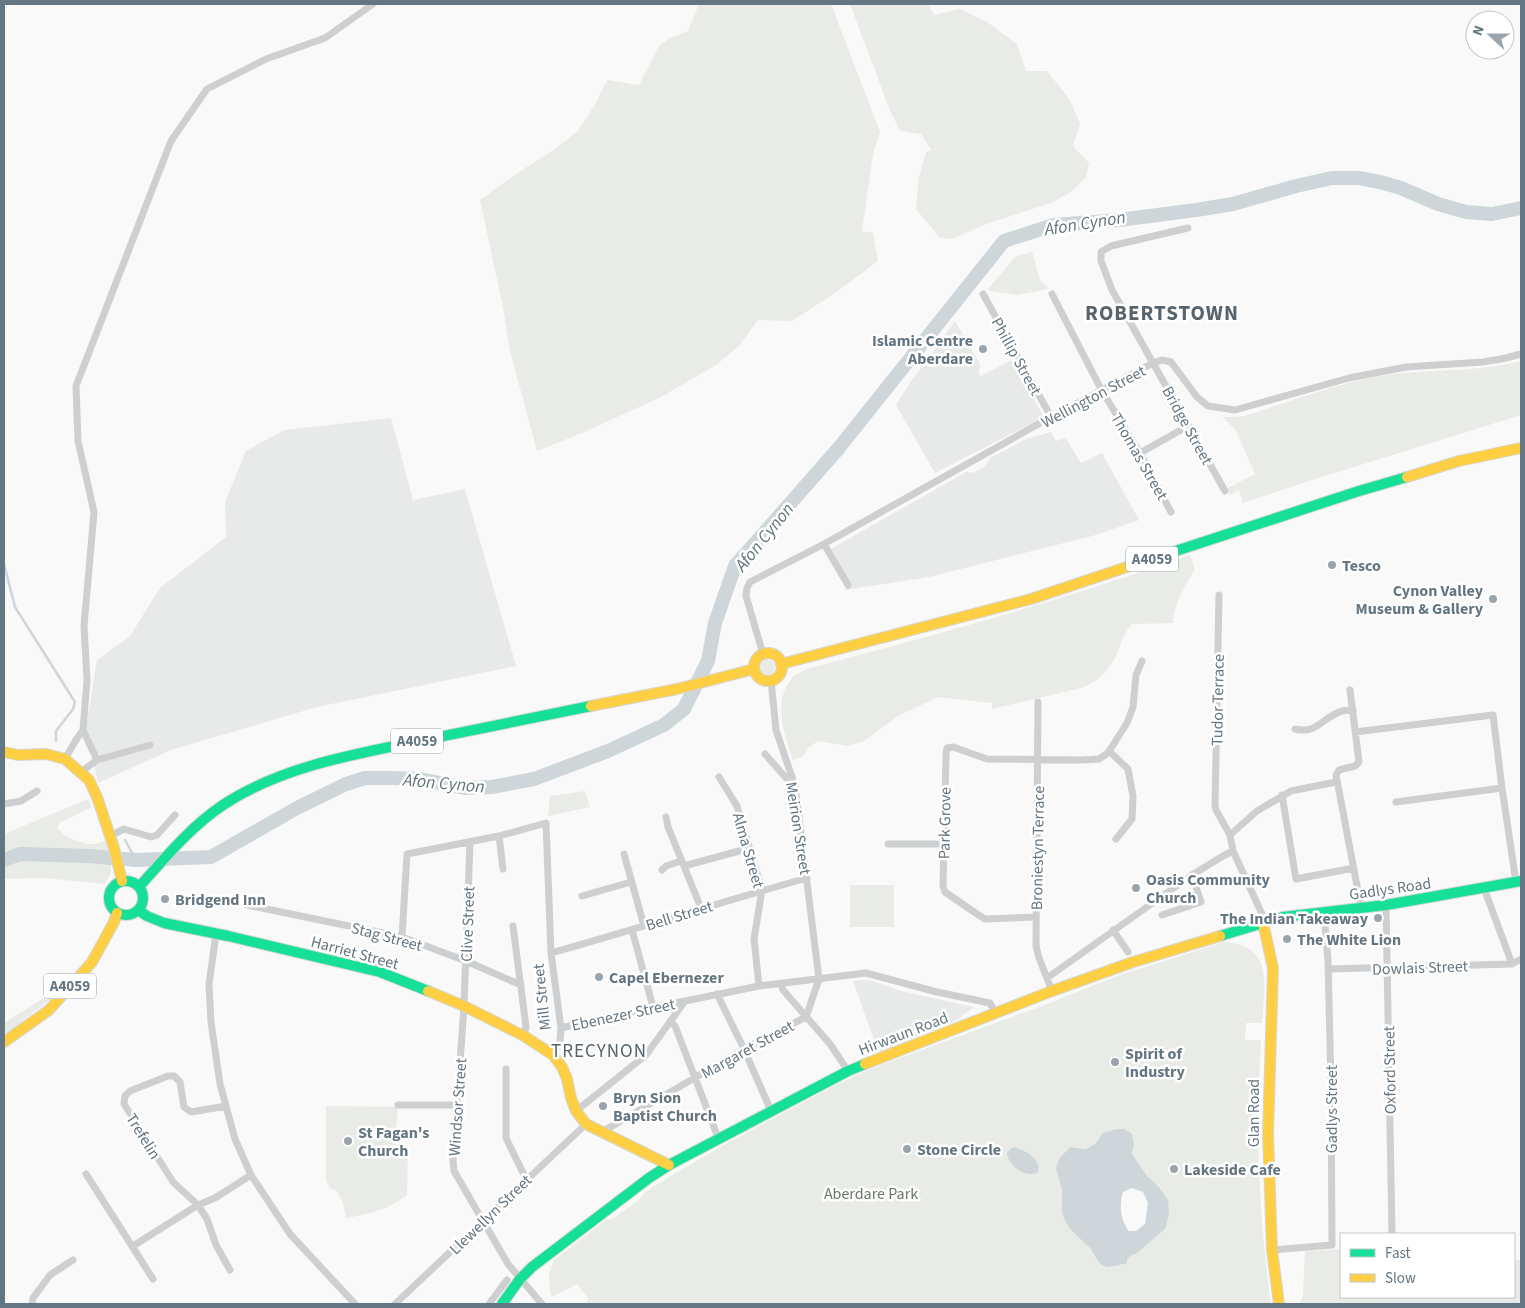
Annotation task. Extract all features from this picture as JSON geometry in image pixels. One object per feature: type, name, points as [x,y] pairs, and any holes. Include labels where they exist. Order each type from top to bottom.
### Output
[{"type":"main road","name":"A4059","points":[[781,664],[1031,599],[1359,491],[1459,461],[1521,448]]},
{"type":"main road","points":[[763,654],[776,656],[781,664],[778,676],[771,680],[763,680],[754,669],[756,660],[763,654]]},
{"type":"main road","name":"A4059","points":[[139,887],[177,844],[199,823],[224,804],[260,785],[339,757],[677,689],[754,669]]},
{"type":"main road","points":[[4,752],[18,755],[46,754],[65,759],[89,780],[98,797],[114,848],[122,882]]},
{"type":"main road","name":"Gadlys Road","points":[[1263,923],[1283,917],[1386,905],[1519,881]]},
{"type":"main road","points":[[122,882],[131,882],[139,887],[143,896],[138,910],[128,915],[117,913],[110,904],[109,894],[114,886],[122,882]]},
{"type":"main road","name":"Harriet Street","points":[[138,910],[164,923],[380,972],[464,1006],[524,1036],[553,1055]]},
{"type":"main road","name":"A4059","points":[[4,1042],[49,1010],[92,962],[117,913]]},
{"type":"main road","name":"Hirwaun Road","points":[[495,1303],[532,1267],[649,1178],[848,1071],[1133,962],[1263,923]]},
{"type":"main road","name":"Glan Road","points":[[1263,923],[1272,968],[1268,1126],[1272,1250],[1279,1304]]},
{"type":"main road","points":[[553,1055],[562,1066],[576,1111],[586,1124],[669,1166]]},
{"type":"street","points":[[97,760],[83,730],[87,680],[84,626],[94,512],[78,441],[76,386],[171,141],[207,89],[266,59],[325,38],[373,4]]},
{"type":"street","name":"Bridge Street","points":[[1188,228],[1111,246],[1101,252],[1101,261],[1112,290],[1224,491]]},
{"type":"street","name":"Phillip Street","points":[[983,294],[1051,417]]},
{"type":"street","name":"Thomas Street","points":[[1052,294],[1102,391],[1140,453],[1171,512]]},
{"type":"street","name":"Wellington Street","points":[[763,654],[746,596],[750,582],[824,544],[1051,417],[1153,363],[1162,360],[1171,362],[1196,397],[1208,406],[1235,410],[1349,378],[1406,367],[1483,362],[1521,354]]},
{"type":"street","points":[[1140,453],[1188,426]]},
{"type":"street","points":[[824,544],[848,586]]},
{"type":"street","name":"Tudor Terrace","points":[[1219,595],[1215,805],[1230,835]]},
{"type":"street","points":[[1038,760],[1099,759],[1109,751],[1127,724],[1133,707],[1136,675],[1142,661]]},
{"type":"street","name":"Meirion Street","points":[[771,680],[776,730],[795,786],[819,979]]},
{"type":"street","points":[[1350,690],[1359,762],[1355,766],[1339,770],[1336,775],[1336,782],[1361,908]]},
{"type":"street","name":"Broniestyn Terrace","points":[[1038,702],[1036,946],[1038,958],[1052,992]]},
{"type":"street","points":[[1295,729],[1310,730],[1339,711],[1353,710]]},
{"type":"street","points":[[1355,732],[1493,715],[1502,788],[1519,881]]},
{"type":"street","points":[[65,759],[83,730]]},
{"type":"street","points":[[81,772],[97,760],[150,745]]},
{"type":"street","name":"Park Grove","points":[[1036,917],[985,918],[976,914],[945,892],[943,886],[947,748],[953,747],[987,759],[1038,760]]},
{"type":"street","points":[[1109,751],[1128,769],[1133,796],[1132,819],[1116,839]]},
{"type":"street","points":[[766,754],[786,778],[792,776]]},
{"type":"street","name":"Alma Street","points":[[719,777],[737,806],[762,890],[754,939],[759,986]]},
{"type":"street","points":[[1263,923],[1262,914],[1233,851],[1230,835],[1257,811],[1282,795],[1291,791],[1336,782]]},
{"type":"street","points":[[1396,802],[1502,788]]},
{"type":"street","points":[[4,804],[21,801],[37,791]]},
{"type":"street","points":[[1282,795],[1296,879],[1354,868]]},
{"type":"street","points":[[110,836],[124,830],[151,837],[158,835],[175,815]]},
{"type":"street","points":[[666,817],[682,864],[701,908]]},
{"type":"street","name":"Mill Street","points":[[499,836],[546,823],[551,953],[561,1028],[560,1042],[553,1055]]},
{"type":"street","points":[[402,937],[407,854],[499,836],[503,869]]},
{"type":"street","name":"Clive Street","points":[[464,1006],[470,842]]},
{"type":"street","points":[[888,844],[944,844]]},
{"type":"street","points":[[662,870],[666,866],[750,848]]},
{"type":"street","points":[[1047,978],[1192,875],[1233,851]]},
{"type":"street","points":[[624,854],[644,926]]},
{"type":"street","points":[[1162,915],[1200,902],[1192,875]]},
{"type":"street","name":"Bell Street","points":[[551,953],[807,878]]},
{"type":"street","points":[[582,896],[631,882]]},
{"type":"street","points":[[1484,888],[1512,964],[1521,959]]},
{"type":"street","name":"Stag Street","points":[[247,905],[402,937],[466,961],[521,985]]},
{"type":"street","name":"Oxford Street","points":[[1386,905],[1392,1233]]},
{"type":"street","name":"Gadlys Street","points":[[1272,1250],[1332,1245],[1329,969],[1324,912]]},
{"type":"street","points":[[513,926],[526,1027],[524,1036]]},
{"type":"street","points":[[632,930],[653,1007]]},
{"type":"street","points":[[1114,930],[1128,952]]},
{"type":"street","points":[[216,934],[209,984],[211,1022],[220,1084],[235,1139],[251,1175],[290,1234],[355,1304]]},
{"type":"street","name":"Dowlais Street","points":[[1329,969],[1512,964]]},
{"type":"street","name":"Ebenezer Street","points":[[561,1028],[759,986],[866,973],[937,992],[990,1003],[996,1014]]},
{"type":"street","name":"Margaret Street","points":[[602,1132],[744,1049],[806,1018],[819,979]]},
{"type":"street","points":[[781,984],[786,994],[830,1044],[848,1071]]},
{"type":"street","points":[[717,994],[771,1111]]},
{"type":"street","points":[[576,1111],[646,1055],[685,1001]]},
{"type":"street","name":"Windsor Street","points":[[464,1006],[456,1105],[454,1171],[508,1264],[542,1304]]},
{"type":"street","points":[[670,1021],[675,1026],[719,1140]]},
{"type":"street","points":[[506,1069],[506,1138],[526,1179]]},
{"type":"street","name":"Trefelin","points":[[226,1106],[191,1112],[184,1107],[180,1082],[174,1076],[168,1076],[130,1091],[125,1096],[124,1104],[173,1182],[198,1205],[207,1219],[216,1245],[230,1270]]},
{"type":"street","points":[[398,1105],[456,1105]]},
{"type":"street","name":"Llewellyn Street","points":[[395,1304],[586,1124]]},
{"type":"street","points":[[86,1174],[152,1279]]},
{"type":"street","points":[[133,1246],[198,1205],[214,1198],[251,1175]]},
{"type":"street","points":[[32,1304],[50,1275],[73,1260]]},
{"type":"street","points":[[495,1303],[507,1280]]},
{"type":"shaded area","points":[[955,321],[981,366],[978,372],[981,376],[1012,360],[1044,417],[935,473],[896,405],[911,381]]},
{"type":"shaded area","points":[[391,418],[413,500],[465,489],[516,666],[317,707],[171,750],[98,783],[86,729],[97,660],[130,636],[160,588],[226,537],[225,502],[246,451],[284,430]]},
{"type":"shaded area","points":[[1051,432],[1056,441],[1066,438],[1080,462],[1102,453],[1139,520],[1096,535],[929,577],[845,590],[850,582],[831,549],[966,472],[972,473],[984,467],[990,458],[1026,439]]},
{"type":"shaded area","points":[[853,981],[873,981],[901,991],[974,1007],[957,1020],[879,1053]]},
{"type":"shaded area","points":[[1124,1129],[1132,1134],[1134,1145],[1132,1154],[1147,1176],[1158,1186],[1168,1200],[1169,1215],[1165,1229],[1136,1254],[1127,1259],[1127,1263],[1107,1267],[1100,1264],[1090,1248],[1066,1223],[1062,1213],[1062,1189],[1056,1169],[1059,1159],[1070,1147],[1086,1149],[1095,1144],[1103,1133]],"holes":[[[1132,1188],[1143,1192],[1148,1203],[1145,1224],[1136,1231],[1129,1231],[1121,1212],[1123,1192]]]},
{"type":"shaded area","points":[[1015,1147],[1028,1153],[1035,1159],[1039,1167],[1038,1172],[1028,1174],[1014,1167],[1007,1153],[1011,1148]]},
{"type":"shaded area","points":[[1515,1260],[1521,1260],[1521,1304],[1378,1304],[1379,1298],[1515,1298]]},
{"type":"green space","points":[[699,4],[831,4],[880,132],[873,154],[862,231],[873,233],[878,261],[835,293],[792,321],[758,320],[739,346],[716,365],[659,398],[537,451],[510,351],[503,307],[480,200],[578,131],[596,103],[607,80],[639,85],[659,46],[670,38],[688,31]]},
{"type":"green space","points":[[850,4],[928,4],[934,15],[960,9],[987,22],[1017,44],[1026,71],[1047,71],[1070,100],[1080,124],[1073,146],[1089,163],[1086,177],[1071,192],[1051,203],[986,224],[952,239],[940,238],[916,209],[919,177],[926,152],[931,150],[921,134],[900,131],[889,108]]},
{"type":"green space","points":[[1032,252],[1040,280],[1047,286],[1047,289],[1018,295],[990,291],[988,289],[1016,256]]},
{"type":"green space","points":[[1521,361],[1521,415],[1243,503],[1239,490],[1230,495],[1228,488],[1255,474],[1235,429],[1223,417],[1244,416],[1329,388],[1363,379],[1415,372],[1469,369]]},
{"type":"green space","points":[[1190,555],[1195,569],[1178,602],[1173,623],[1132,624],[1124,635],[1116,656],[1109,667],[1102,676],[1087,686],[992,709],[992,703],[938,697],[898,716],[864,741],[848,746],[818,741],[808,748],[803,757],[793,760],[786,740],[781,707],[787,686],[793,677],[799,673],[810,668],[906,643],[1049,601]]},
{"type":"green space","points":[[767,659],[775,667],[767,675],[759,667]]},
{"type":"green space","points":[[585,791],[590,807],[548,816],[550,796]]},
{"type":"green space","points":[[88,799],[92,807],[60,823],[57,827],[68,837],[85,843],[95,844],[107,840],[111,861],[111,874],[105,884],[44,878],[4,879],[4,834]]},
{"type":"green space","points":[[850,885],[894,885],[894,927],[850,927]]},
{"type":"green space","name":"Aberdare Park","points":[[1224,942],[1240,945],[1252,951],[1259,959],[1263,970],[1264,982],[1262,1023],[1246,1023],[1245,1040],[1261,1040],[1258,1106],[1259,1172],[1271,1304],[585,1304],[589,1299],[577,1284],[552,1297],[549,1274],[554,1260],[606,1220],[614,1218],[640,1199],[644,1193],[724,1145],[834,1086],[870,1069],[1042,1006],[1120,975]],"holes":[[[1103,1133],[1134,1145],[1132,1154],[1147,1176],[1158,1186],[1165,1229],[1136,1254],[1115,1266],[1107,1267],[1100,1264],[1090,1248],[1074,1233],[1062,1213],[1059,1159],[1070,1147],[1090,1147]]]},
{"type":"green space","points":[[71,975],[51,999],[4,1035],[4,1023],[45,997]]},
{"type":"green space","points":[[326,1106],[398,1107],[395,1148],[408,1148],[407,1195],[378,1211],[346,1218],[343,1203],[337,1191],[330,1188],[326,1181]]},
{"type":"green space","points":[[1340,1249],[1340,1298],[1379,1298],[1378,1304],[1300,1304],[1303,1295],[1305,1251]]},
{"type":"waterway","name":"Afon Cynon","points":[[4,860],[20,854],[89,856],[136,860],[211,857],[297,808],[346,784],[365,778],[420,779],[465,788],[492,787],[534,779],[608,751],[664,725],[684,709],[708,661],[715,623],[735,566],[838,449],[1004,241],[1054,225],[1119,220],[1233,204],[1332,178],[1359,178],[1380,182],[1401,188],[1438,204],[1466,212],[1492,214],[1521,208]]},
{"type":"waterway","points":[[4,564],[15,607],[75,702],[73,709],[56,731],[56,741]]},
{"type":"waterway","points":[[125,840],[136,860]]},
{"type":"traffic: fast","points":[[1142,562],[1407,477]]},
{"type":"traffic: fast","points":[[139,887],[178,843],[211,814],[223,805],[270,780],[346,756],[591,706]]},
{"type":"traffic: fast","points":[[126,881],[138,886],[143,898],[138,910],[126,915],[114,910],[109,898],[114,886],[126,881]]},
{"type":"traffic: fast","points":[[1220,936],[1283,917],[1386,905],[1521,881]]},
{"type":"traffic: fast","points":[[138,910],[164,923],[380,972],[428,991]]},
{"type":"traffic: fast","points":[[502,1304],[520,1279],[532,1267],[649,1178],[669,1165],[848,1071],[865,1064]]},
{"type":"traffic: slow","points":[[1407,477],[1459,461],[1521,448]]},
{"type":"traffic: slow","points":[[781,664],[1031,599],[1142,562]]},
{"type":"traffic: slow","points":[[768,653],[778,657],[782,667],[778,677],[768,681],[758,677],[754,667],[758,657],[768,653]]},
{"type":"traffic: slow","points":[[591,706],[677,689],[754,669]]},
{"type":"traffic: slow","points":[[4,752],[18,755],[46,754],[65,759],[89,780],[97,797],[114,848],[122,881]]},
{"type":"traffic: slow","points":[[4,1042],[49,1010],[92,962],[117,913]]},
{"type":"traffic: slow","points":[[1263,923],[1273,968],[1268,1134],[1272,1250],[1279,1304]]},
{"type":"traffic: slow","points":[[865,1064],[1052,991],[1133,962],[1220,936]]},
{"type":"traffic: slow","points":[[428,991],[464,1006],[524,1036],[553,1055],[562,1067],[567,1079],[576,1111],[586,1124],[669,1165]]},
{"type":"place","name":"Islamic Centre Aberdare","points":[[983,349]]},
{"type":"place","name":"Tesco","points":[[1332,565]]},
{"type":"place","name":"Cynon Valley Museum & Gallery","points":[[1493,599]]},
{"type":"place","name":"Oasis Community Church","points":[[1136,888]]},
{"type":"place","name":"Bridgend Inn","points":[[165,899]]},
{"type":"place","name":"The Indian Takeaway","points":[[1378,918]]},
{"type":"place","name":"The White Lion","points":[[1287,939]]},
{"type":"place","name":"Capel Ebernezer","points":[[599,977]]},
{"type":"place","name":"Spirit of Industry","points":[[1115,1062]]},
{"type":"place","name":"Bryn Sion Baptist Church","points":[[603,1106]]},
{"type":"place","name":"St Fagan's Church","points":[[348,1141]]},
{"type":"place","name":"Stone Circle","points":[[907,1149]]},
{"type":"place","name":"Lakeside Cafe","points":[[1174,1169]]},
{"type":"district","name":"ROBERTSTOWN","points":[[1162,313]]},
{"type":"district","name":"TRECYNON","points":[[599,1050]]}]
